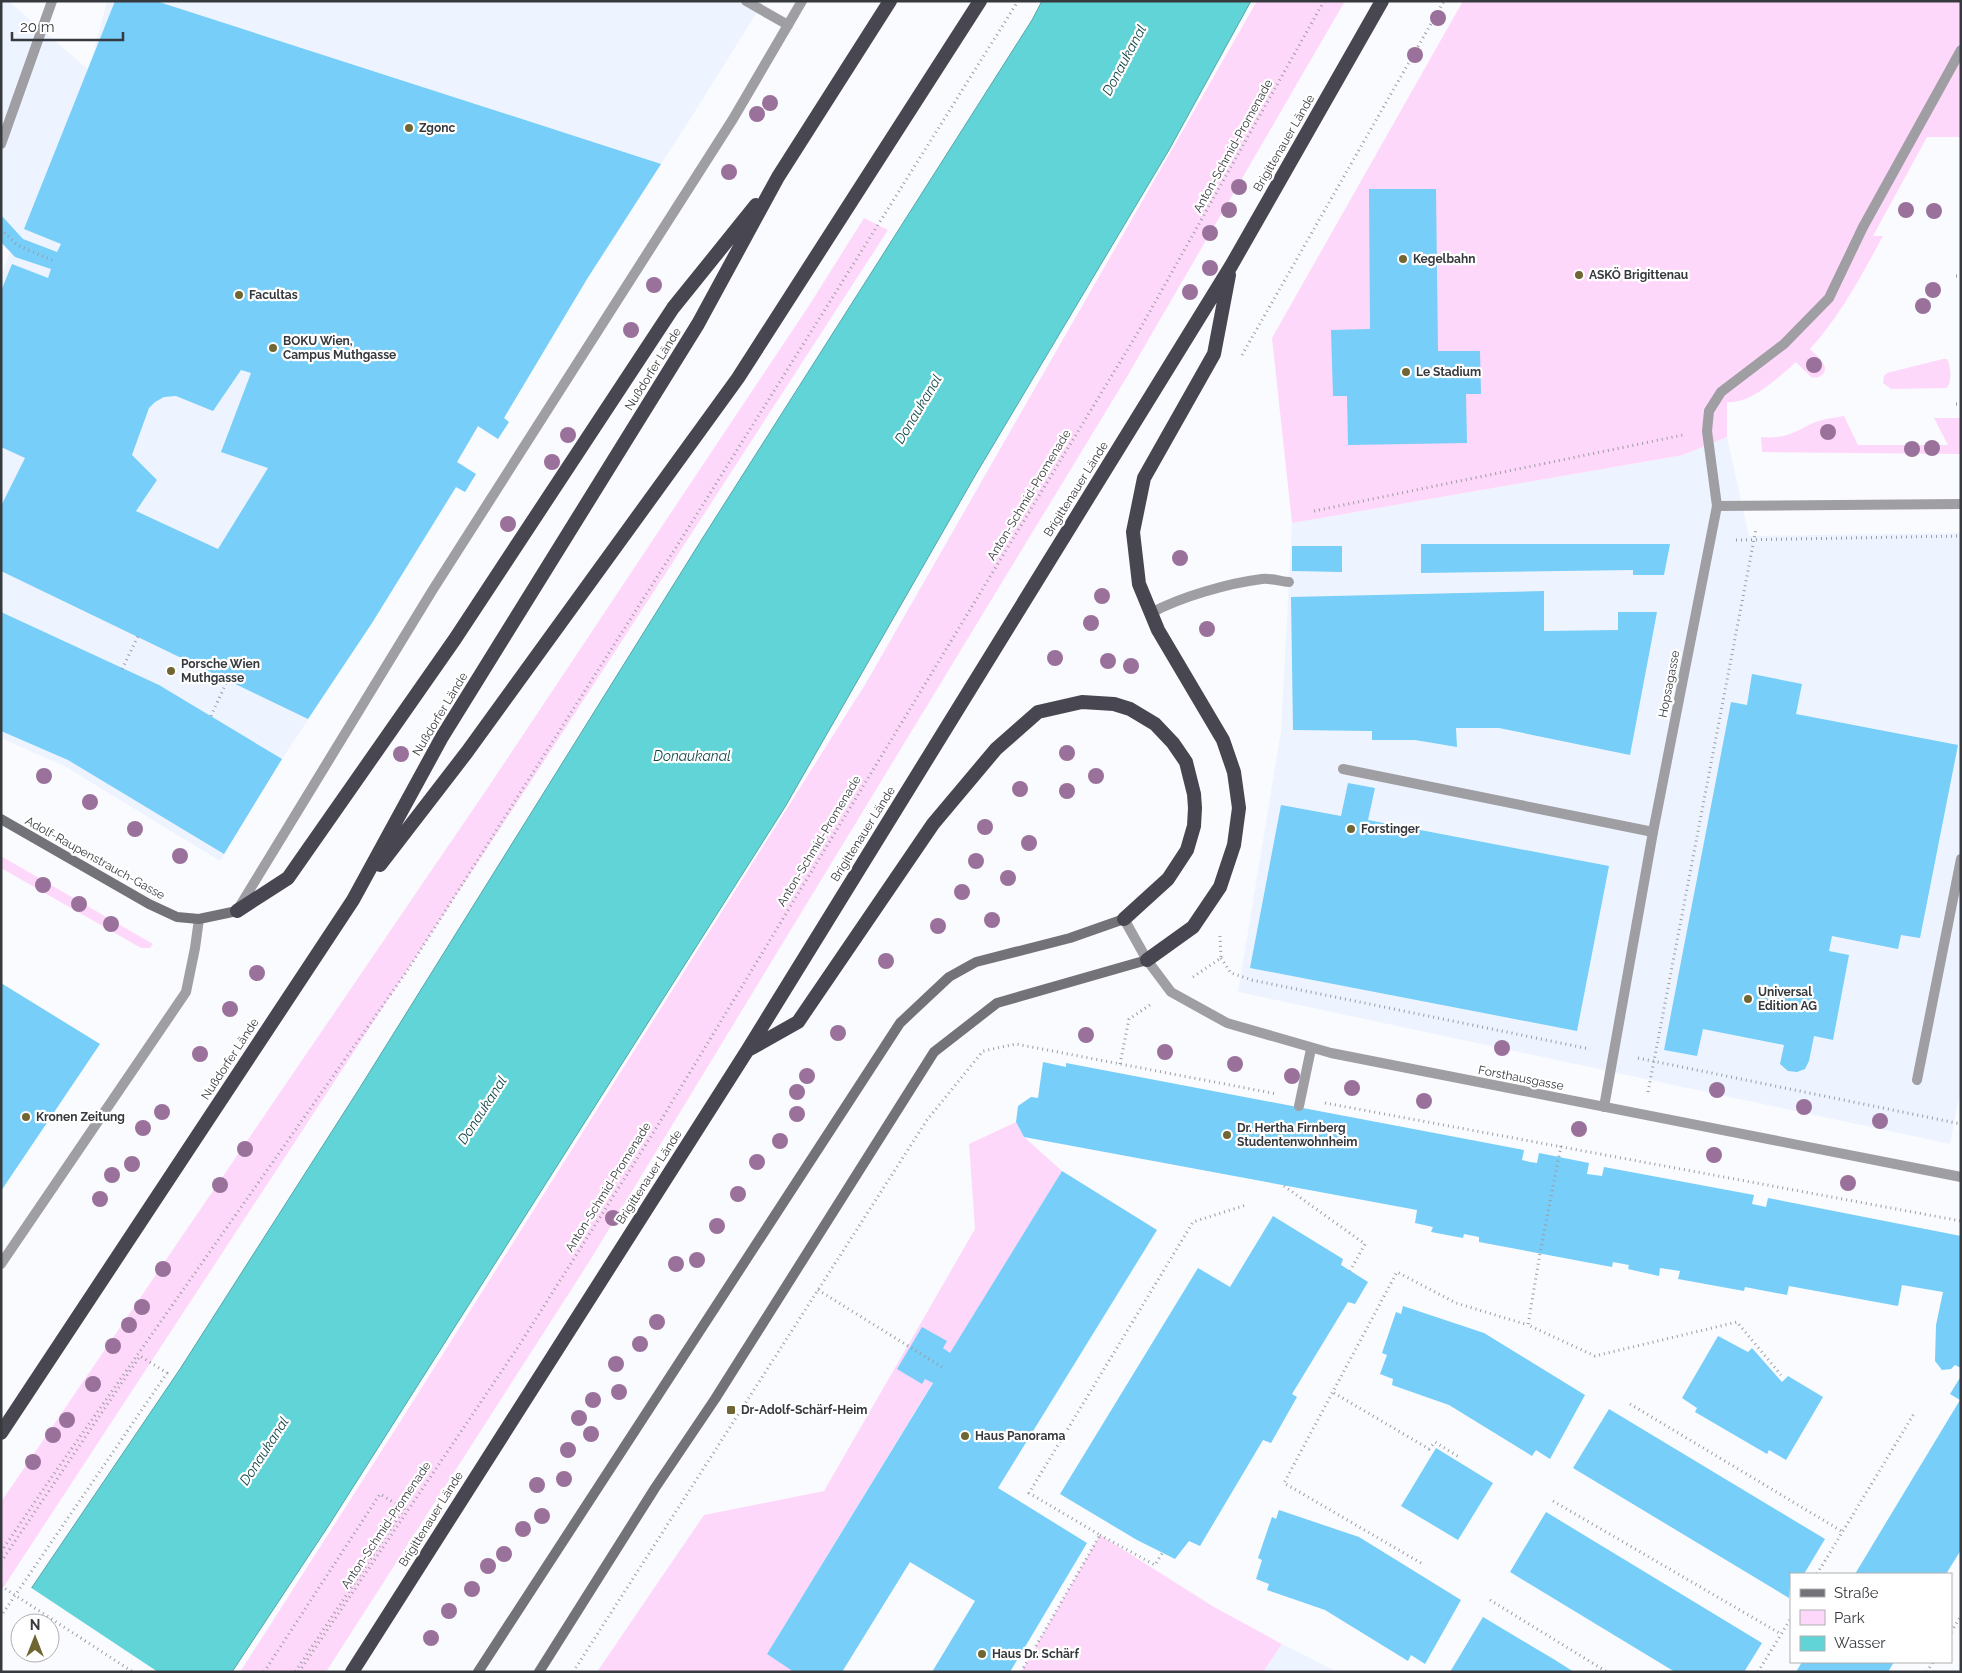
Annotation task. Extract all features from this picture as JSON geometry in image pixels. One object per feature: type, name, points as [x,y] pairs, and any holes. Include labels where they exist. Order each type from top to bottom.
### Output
[{"type":"highway","name":"Nußdorfer Lände","points":[[1,1433],[353,900],[442,737],[698,324],[778,177],[890,1]]},
{"type":"highway","points":[[353,900],[467,752],[738,378],[980,1]]},
{"type":"highway","name":"Brigittenauer Lände","points":[[352,1672],[748,1051],[1231,266],[1382,1]]},
{"type":"highway","points":[[237,911],[288,878],[455,639],[674,308],[778,177]]},
{"type":"highway","points":[[1147,960],[1193,927],[1220,887],[1234,845],[1239,808],[1234,772],[1223,740],[1158,630],[1139,584],[1133,532],[1144,478],[1214,354],[1231,266]]},
{"type":"highway","points":[[748,1051],[798,1022],[933,824],[996,749],[1038,712],[1082,702],[1114,704],[1130,709],[1155,724],[1173,743],[1186,762],[1194,794],[1195,808],[1194,826],[1187,850],[1168,879],[1124,919]]},
{"type":"main road","name":"Adolf-Raupenstrauch-Gasse","points":[[1,819],[149,904],[177,917],[199,919],[237,911]]},
{"type":"main road","points":[[478,1672],[900,1023],[949,977],[976,962],[1070,938],[1124,919]]},
{"type":"main road","points":[[539,1672],[655,1488],[715,1399],[934,1052],[997,1003],[1147,960]]},
{"type":"street","points":[[1,144],[52,1]]},
{"type":"street","points":[[746,1],[788,25]]},
{"type":"street","points":[[237,911],[432,591],[733,119],[802,1]]},
{"type":"street","name":"Hopsagasse","points":[[1604,1107],[1653,832],[1717,506],[1707,431],[1709,411],[1721,392],[1784,344],[1829,298],[1863,227],[1961,50]]},
{"type":"street","points":[[1717,506],[1961,504]]},
{"type":"street","points":[[1151,613],[1168,604],[1264,578],[1289,582]]},
{"type":"street","points":[[1343,769],[1653,832]]},
{"type":"street","points":[[1917,1080],[1961,859]]},
{"type":"street","points":[[1,1264],[186,992],[196,948],[199,919]]},
{"type":"street","name":"Forsthausgasse","points":[[1124,919],[1147,960],[1171,992],[1227,1023],[1311,1049],[1961,1177]]},
{"type":"street","points":[[1299,1102],[1311,1049]]},
{"type":"path","points":[[1,1552],[62,1462],[409,968],[692,522],[1018,1]]},
{"type":"path","name":"Anton-Schmid-Promenade","points":[[297,1672],[520,1344],[652,1135],[1140,328],[1324,1]]},
{"type":"path","points":[[1241,357],[1444,1]]},
{"type":"path","points":[[1,229],[17,245],[54,261]]},
{"type":"path","points":[[1314,511],[1707,431]]},
{"type":"path","points":[[1644,1115],[1759,506]]},
{"type":"path","points":[[1710,540],[1961,536]]},
{"type":"path","points":[[122,669],[138,636]]},
{"type":"path","points":[[211,716],[228,679]]},
{"type":"path","points":[[1120,1064],[1129,1019],[1171,992]]},
{"type":"path","points":[[573,1672],[928,1120],[983,1051],[1016,1044],[1299,1102],[1561,1146],[1961,1221]]},
{"type":"path","points":[[1528,1325],[1561,1146]]},
{"type":"path","points":[[1284,1186],[1365,1244],[1350,1271]]},
{"type":"path","points":[[1163,1552],[1155,1565],[1029,1493],[1193,1222],[1246,1205]]},
{"type":"path","points":[[1421,1563],[1284,1484],[1397,1272],[1456,1303],[1528,1325],[1595,1356],[1737,1322],[1781,1375]]},
{"type":"path","points":[[818,1290],[942,1367]]},
{"type":"path","points":[[1,1562],[140,1356],[167,1373],[1,1616]]},
{"type":"path","points":[[1334,1393],[1429,1449],[1435,1442],[1459,1457]]},
{"type":"path","points":[[1630,1404],[1843,1532]]},
{"type":"path","points":[[1818,1573],[1915,1412]]},
{"type":"path","points":[[264,1672],[380,1494],[404,1509],[297,1672]]},
{"type":"path","points":[[1553,1501],[1781,1634]]},
{"type":"path","points":[[1021,1672],[1100,1535]]},
{"type":"path","points":[[1,1586],[133,1672]]},
{"type":"path","points":[[1490,1600],[1607,1672]]},
{"type":"path","points":[[1952,1630],[1961,1616]]},
{"type":"path","points":[[1758,1672],[1790,1620]]},
{"type":"shaded area","points":[[1,1],[8,1],[89,70],[107,1],[764,1],[587,279],[504,417],[509,422],[498,439],[478,427],[457,462],[476,474],[465,492],[456,488],[372,623],[282,759],[220,861],[66,767],[1,738],[1,276],[10,252],[1,244]]},
{"type":"shaded area","points":[[1727,437],[1749,536],[1961,533],[1961,1087],[1950,1144],[1238,992],[1281,731],[1292,523],[1683,455]]},
{"type":"shaded area","points":[[1282,1644],[1337,1672],[1263,1672]]},
{"type":"green space","points":[[1257,1],[1345,1],[1125,380],[589,1262],[326,1672],[240,1672],[866,683]]},
{"type":"green space","name":"ASKÖ Brigittenau","points":[[1463,1],[1961,1],[1961,137],[1927,137],[1873,236],[1883,236],[1867,266],[1841,309],[1810,349],[1824,364],[1825,372],[1820,377],[1811,377],[1796,362],[1773,382],[1754,395],[1736,402],[1727,402],[1727,437],[1683,455],[1292,523],[1272,338]]},
{"type":"green space","points":[[864,218],[888,230],[537,772],[1,1591],[1,1502],[491,783],[810,304]]},
{"type":"green space","points":[[1947,359],[1950,369],[1950,382],[1947,388],[1891,389],[1883,383],[1884,376],[1887,373]]},
{"type":"green space","points":[[1844,416],[1858,445],[1948,445],[1934,418],[1961,418],[1961,454],[1762,452],[1761,437],[1783,436],[1817,422]]},
{"type":"green space","points":[[1,856],[153,944],[150,948],[141,948],[1,868]]},
{"type":"green space","points":[[1016,1122],[1024,1137],[1062,1171],[767,1654],[795,1672],[597,1672],[704,1515],[824,1491],[975,1229],[969,1144]]},
{"type":"green space","points":[[1100,1535],[1214,1607],[1282,1644],[1263,1672],[1021,1672]]},
{"type":"water","name":"Donaukanal","points":[[1042,1],[1251,1],[1169,150],[976,474],[785,807],[329,1525],[232,1672],[1,1672],[1,1633],[10,1620],[10,1663],[60,1663],[60,1613],[15,1613],[180,1369],[359,1089],[702,539],[1032,20]]},
{"type":"pier","points":[[30,1587],[158,1672],[1,1672],[1,1629],[10,1616],[10,1663],[60,1663],[60,1613],[12,1613]]},
{"type":"building","name":"BOKU Wien, Campus Muthgasse","points":[[115,1],[156,1],[661,164],[587,279],[504,418],[509,422],[498,439],[478,426],[457,462],[476,474],[465,492],[456,487],[372,623],[308,719],[1,571],[1,506],[25,458],[1,447],[1,291],[12,264],[48,278],[51,269],[15,257],[1,242],[1,215],[23,239],[57,252],[61,244],[24,229]],"holes":[[[241,370],[251,373],[221,452],[268,468],[218,549],[136,511],[157,480],[132,455],[149,408],[164,397],[176,396],[213,411]]]},
{"type":"building","name":"Le Stadium","points":[[1369,189],[1436,189],[1438,351],[1480,351],[1481,394],[1466,394],[1467,443],[1348,445],[1347,396],[1333,396],[1331,330],[1370,329]]},
{"type":"building","points":[[1421,544],[1670,544],[1664,575],[1633,575],[1633,570],[1421,573]]},
{"type":"building","points":[[1292,546],[1342,546],[1342,572],[1292,571]]},
{"type":"building","points":[[1544,591],[1544,631],[1618,630],[1618,612],[1657,612],[1630,755],[1499,728],[1456,728],[1457,747],[1415,740],[1372,740],[1372,731],[1293,730],[1291,597]]},
{"type":"building","points":[[1,612],[159,685],[282,759],[224,854],[68,760],[1,731]]},
{"type":"building","points":[[1752,674],[1802,684],[1796,714],[1958,745],[1920,938],[1901,935],[1898,949],[1832,936],[1829,951],[1849,955],[1833,1040],[1814,1036],[1809,1061],[1805,1069],[1797,1072],[1788,1071],[1780,1064],[1784,1045],[1703,1029],[1697,1056],[1664,1050],[1731,702],[1747,705]]},
{"type":"building","points":[[1348,783],[1375,788],[1368,820],[1609,866],[1577,1031],[1250,968],[1281,805],[1341,816]]},
{"type":"building","name":"Kronen Zeitung","points":[[1,983],[100,1044],[1,1191]]},
{"type":"building","points":[[1043,1062],[1066,1067],[1066,1063],[1524,1150],[1522,1160],[1530,1162],[1537,1163],[1539,1153],[1589,1163],[1587,1174],[1602,1176],[1604,1167],[1754,1195],[1752,1204],[1766,1207],[1768,1198],[1961,1236],[1961,1368],[1955,1365],[1951,1369],[1942,1370],[1935,1361],[1936,1325],[1943,1292],[1902,1285],[1898,1306],[1789,1286],[1787,1295],[1745,1287],[1744,1291],[1678,1279],[1680,1271],[1660,1268],[1659,1276],[1628,1269],[1629,1265],[1613,1262],[1612,1267],[1479,1242],[1479,1237],[1464,1234],[1463,1238],[1431,1232],[1433,1227],[1415,1223],[1417,1210],[1024,1137],[1016,1122],[1018,1106],[1031,1097],[1038,1098]]},
{"type":"building","name":"Haus Panorama","points":[[1062,1171],[1157,1230],[998,1488],[1087,1543],[1010,1672],[932,1672],[975,1601],[910,1562],[842,1672],[794,1672],[767,1654],[933,1383],[925,1379],[922,1384],[897,1369],[922,1327],[947,1341],[943,1348],[950,1353]]},
{"type":"building","points":[[1273,1216],[1343,1259],[1341,1265],[1368,1282],[1355,1304],[1348,1302],[1292,1394],[1297,1397],[1271,1443],[1263,1440],[1200,1546],[1189,1541],[1175,1559],[1137,1540],[1060,1494],[1198,1268],[1230,1287]]},
{"type":"building","points":[[1403,1306],[1484,1333],[1585,1395],[1550,1459],[1536,1450],[1532,1456],[1449,1405],[1392,1385],[1393,1379],[1380,1374],[1387,1355],[1382,1353],[1396,1312],[1401,1314]]},
{"type":"building","points":[[1718,1336],[1748,1352],[1752,1348],[1782,1382],[1788,1376],[1823,1397],[1786,1460],[1769,1450],[1767,1454],[1695,1412],[1697,1408],[1682,1398]]},
{"type":"building","points":[[1961,1376],[1961,1550],[1947,1573],[1856,1573],[1960,1400],[1950,1394]]},
{"type":"building","points":[[1609,1409],[1825,1539],[1805,1573],[1790,1573],[1789,1598],[1573,1468]]},
{"type":"building","points":[[1436,1448],[1493,1483],[1458,1540],[1401,1506]]},
{"type":"building","points":[[1279,1510],[1359,1537],[1461,1600],[1425,1664],[1411,1655],[1408,1661],[1325,1610],[1267,1590],[1269,1584],[1256,1579],[1262,1560],[1258,1558],[1272,1517],[1276,1519]]},
{"type":"building","points":[[1546,1512],[1762,1643],[1744,1672],[1675,1672],[1510,1572]]},
{"type":"building","points":[[1483,1617],[1555,1660],[1574,1672],[1450,1672]]},
{"type":"building","points":[[1801,1663],[1893,1663],[1888,1672],[1796,1672]]},
{"type":"place","name":"Zgonc","points":[[409,128]]},
{"type":"place","name":"Kegelbahn","points":[[1403,259]]},
{"type":"place","name":"ASKÖ Brigittenau","points":[[1579,275]]},
{"type":"place","name":"Facultas","points":[[239,295]]},
{"type":"place","name":"BOKU Wien, Campus Muthgasse","points":[[273,348]]},
{"type":"place","name":"Le Stadium","points":[[1406,372]]},
{"type":"place","name":"Porsche Wien Muthgasse","points":[[171,671]]},
{"type":"place","name":"Forstinger","points":[[1351,829]]},
{"type":"place","name":"Universal Edition AG","points":[[1748,999]]},
{"type":"place","name":"Kronen Zeitung","points":[[26,1117]]},
{"type":"place","name":"Dr. Hertha Firnberg Studentenwohnheim","points":[[1227,1135]]},
{"type":"place","name":"Dr-Adolf-Schärf-Heim","points":[[731,1410]]},
{"type":"place","name":"Haus Panorama","points":[[965,1436]]},
{"type":"place","name":"Haus Dr. Schärf","points":[[982,1654]]}]
